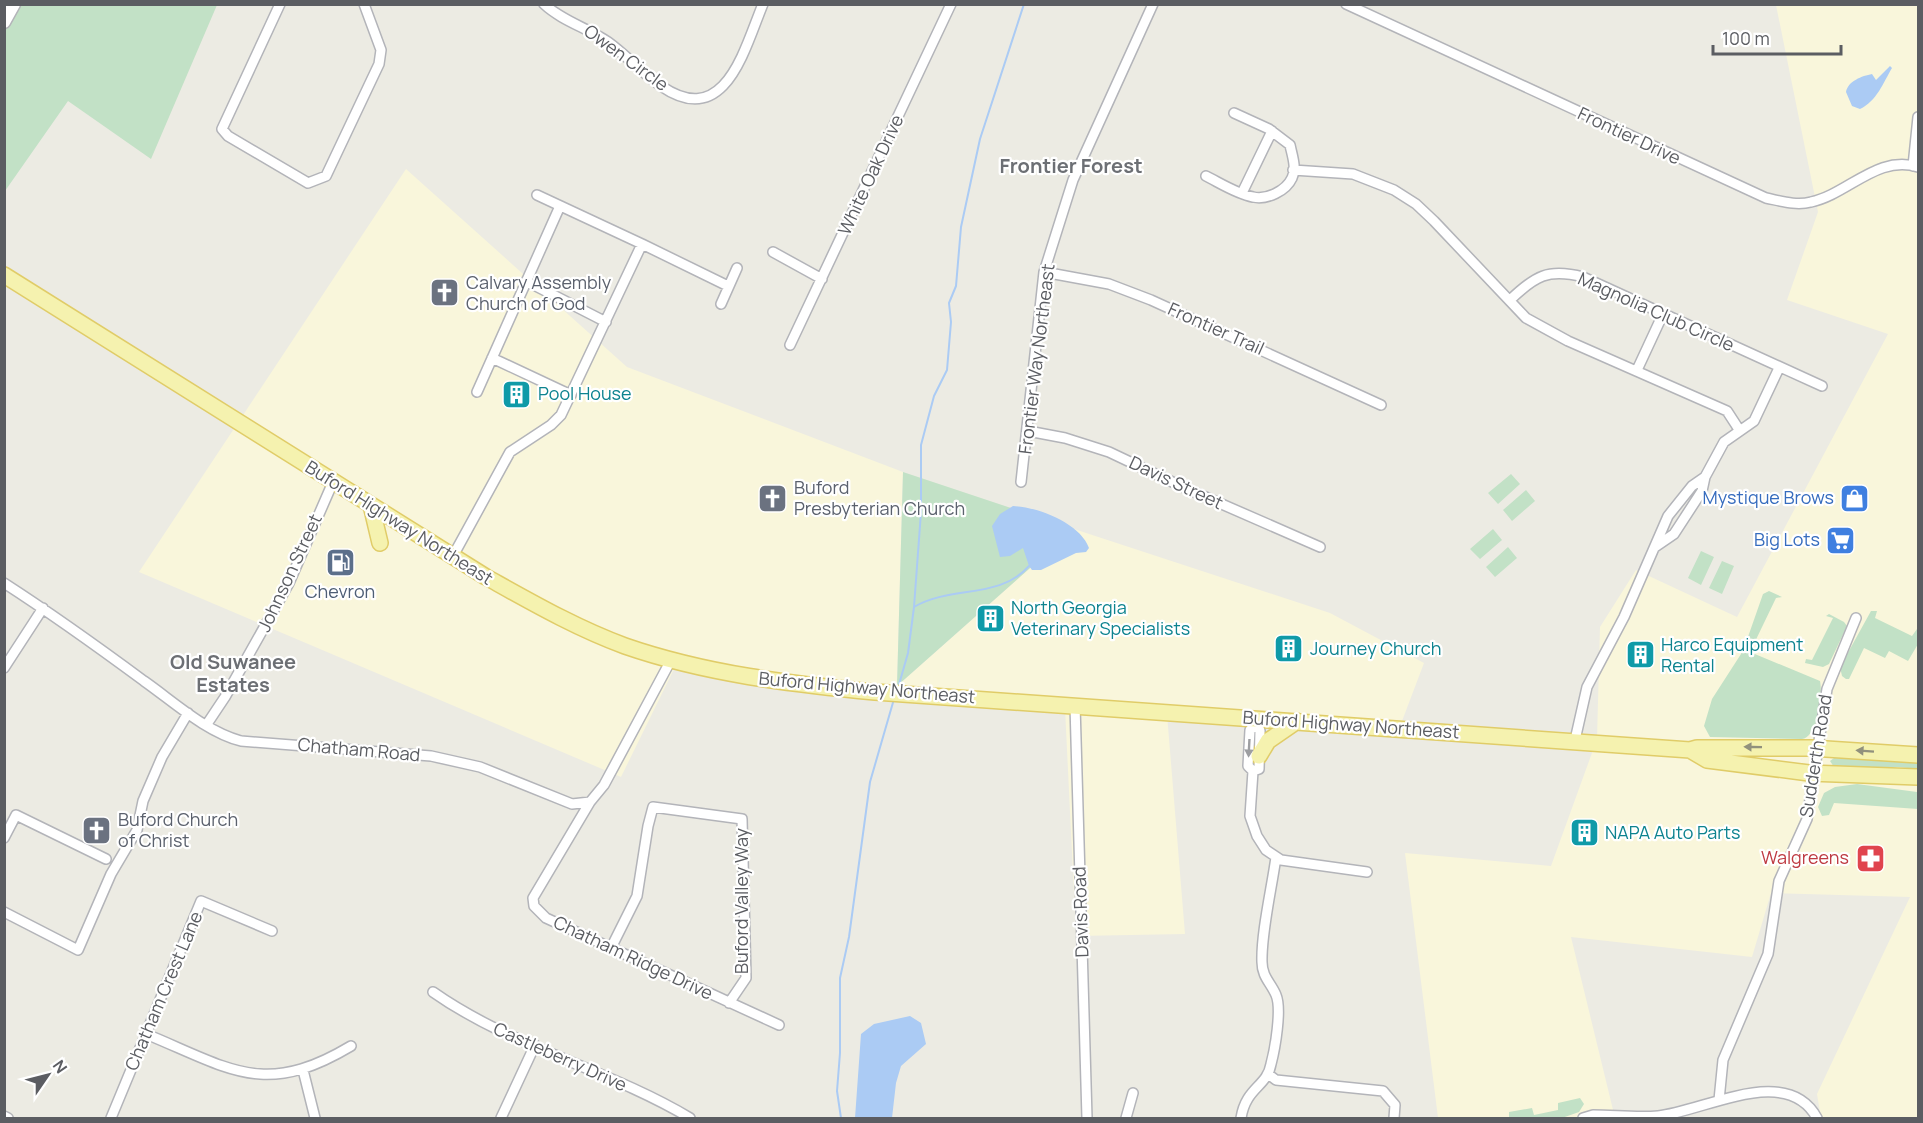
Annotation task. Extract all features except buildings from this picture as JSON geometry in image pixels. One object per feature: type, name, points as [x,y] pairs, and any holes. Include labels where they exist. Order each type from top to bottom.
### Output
[{"type":"main road","name":"Buford Highway Northeast","points":[[4,275],[333,482],[558,618],[625,646],[671,660],[792,684],[1075,705],[1257,722],[1297,721],[1690,750]]},
{"type":"main road","points":[[371,505],[380,543]]},
{"type":"main road","points":[[1260,756],[1273,737],[1297,721]]},
{"type":"main road","points":[[1690,750],[1748,747],[1814,748],[1918,755]]},
{"type":"main road","points":[[1690,750],[1707,760],[1816,774],[1918,777]]},
{"type":"main road","points":[[1896,776],[1918,789]]},
{"type":"street","points":[[4,22],[14,4]]},
{"type":"street","points":[[280,4],[222,129],[228,136],[308,183],[326,176],[379,64],[381,50],[365,5]]},
{"type":"street","name":"Owen Circle","points":[[544,4],[607,42],[662,87],[690,100],[708,98],[733,77],[763,4]]},
{"type":"street","name":"White Oak Drive","points":[[790,345],[951,4]]},
{"type":"street","name":"Frontier Way Northeast","points":[[1021,482],[1044,272],[1074,180],[1154,4]]},
{"type":"street","name":"Frontier Drive","points":[[1346,4],[1766,198],[1793,204],[1812,202],[1872,171],[1898,164],[1916,166]]},
{"type":"street","points":[[1206,176],[1253,197],[1268,197],[1281,190],[1292,178],[1290,146],[1272,131],[1233,113]]},
{"type":"street","points":[[1916,166],[1918,117]]},
{"type":"street","points":[[1242,193],[1272,131]]},
{"type":"street","points":[[1293,170],[1353,174],[1394,190],[1416,204],[1434,221],[1526,318],[1568,341],[1727,411],[1740,431]]},
{"type":"street","points":[[537,195],[729,286]]},
{"type":"street","points":[[477,392],[560,206]]},
{"type":"street","points":[[453,556],[510,452],[551,425],[561,415],[642,244]]},
{"type":"street","points":[[773,252],[822,279]]},
{"type":"street","points":[[721,304],[737,268]]},
{"type":"street","name":"Frontier Trail","points":[[1044,272],[1109,284],[1151,300],[1381,405]]},
{"type":"street","name":"Magnolia Club Circle","points":[[1510,300],[1530,281],[1554,272],[1583,277],[1822,386]]},
{"type":"street","points":[[526,281],[606,322]]},
{"type":"street","points":[[1637,370],[1663,314]]},
{"type":"street","points":[[492,358],[571,395]]},
{"type":"street","points":[[1655,547],[1674,534],[1701,491],[1705,477],[1724,442],[1754,421],[1779,368]]},
{"type":"street","name":"Davis Street","points":[[1028,431],[1065,438],[1109,452],[1320,547]]},
{"type":"street","points":[[1575,740],[1587,687],[1624,616],[1668,516],[1692,486],[1705,477]]},
{"type":"street","name":"Johnson Street","points":[[207,724],[225,697],[289,583],[333,482]]},
{"type":"street","points":[[1676,505],[1687,513]]},
{"type":"street","name":"Chatham Road","points":[[4,583],[43,608],[188,713],[229,738],[241,741],[431,756],[480,767],[572,804],[590,802]]},
{"type":"street","points":[[4,668],[43,608]]},
{"type":"street","name":"Sudderth Road","points":[[1719,1100],[1723,1060],[1768,954],[1779,881],[1804,827],[1816,774],[1814,748],[1827,688],[1856,618]]},
{"type":"street","points":[[590,802],[627,746],[671,660]]},
{"type":"street","name":"Davis Road","points":[[1075,705],[1087,1119]]},
{"type":"street","points":[[4,912],[78,950],[111,874],[137,830],[143,801],[162,758],[188,713]]},
{"type":"street","points":[[1253,771],[1259,769],[1260,731],[1257,722]]},
{"type":"street","points":[[1257,722],[1250,730],[1248,766],[1253,771],[1250,816],[1257,836],[1266,850],[1281,860],[1367,872]]},
{"type":"street","name":"Chatham Ridge Drive","points":[[590,802],[533,898],[534,906],[546,918],[779,1025]]},
{"type":"street","name":"Buford Valley Way","points":[[611,948],[637,896],[648,826],[654,807],[742,819],[746,978],[729,1003]]},
{"type":"street","points":[[4,838],[16,815],[106,860]]},
{"type":"street","points":[[1241,1119],[1244,1102],[1268,1074],[1278,1006],[1276,994],[1266,982],[1262,962],[1276,857]]},
{"type":"street","name":"Chatham Crest Lane","points":[[111,1119],[201,901],[272,931]]},
{"type":"street","name":"Castleberry Drive","points":[[433,992],[466,1015],[666,1104],[690,1119]]},
{"type":"street","points":[[146,1034],[246,1074],[272,1075],[303,1070],[351,1046]]},
{"type":"street","points":[[501,1119],[535,1045]]},
{"type":"street","points":[[303,1070],[315,1119]]},
{"type":"street","points":[[1268,1074],[1276,1080],[1383,1091],[1395,1104],[1394,1119]]},
{"type":"street","points":[[1583,1119],[1593,1115],[1659,1116],[1719,1100],[1778,1091],[1800,1098],[1817,1119]]},
{"type":"street","points":[[1126,1119],[1133,1093]]},
{"type":"shaded area","points":[[1776,5],[1918,5],[1918,1118],[1821,1118],[1817,1094],[1910,897],[1771,893],[1752,957],[1571,937],[1615,1118],[1438,1118],[1405,853],[1551,866],[1597,739],[1600,627],[1636,570],[1737,617],[1888,334],[1787,300],[1818,212]]},
{"type":"shaded area","points":[[406,169],[627,367],[903,472],[897,686],[1074,529],[1330,613],[1424,663],[1399,729],[1167,714],[1185,934],[1076,936],[1065,708],[773,684],[677,663],[621,777],[139,572]]},
{"type":"green space","points":[[5,5],[217,5],[151,159],[68,101],[5,191]]},
{"type":"green space","points":[[903,472],[1074,529],[897,686]]},
{"type":"green space","points":[[1511,474],[1520,484],[1498,504],[1488,493]]},
{"type":"green space","points":[[1526,490],[1535,501],[1512,521],[1503,510]]},
{"type":"green space","points":[[1493,529],[1502,540],[1480,559],[1470,549]]},
{"type":"green space","points":[[1508,547],[1517,558],[1495,577],[1486,567]]},
{"type":"green space","points":[[1701,551],[1714,557],[1701,585],[1688,578]]},
{"type":"green space","points":[[1722,561],[1734,566],[1722,594],[1709,588]]},
{"type":"green space","points":[[1769,591],[1782,597],[1776,598],[1750,652],[1820,681],[1821,696],[1816,723],[1807,737],[1802,739],[1710,737],[1704,726],[1712,699],[1741,654],[1763,594]]},
{"type":"green space","points":[[1871,611],[1877,611],[1875,618],[1912,636],[1917,629],[1918,644],[1908,661],[1889,651],[1885,658],[1864,648],[1849,679],[1846,679],[1842,676],[1840,667]]},
{"type":"green space","points":[[1829,614],[1847,626],[1829,664],[1823,667],[1805,663],[1806,659],[1812,660],[1833,618],[1826,616]]},
{"type":"green space","points":[[1834,758],[1918,762],[1918,769],[1897,767],[1874,771],[1834,767],[1830,761]]},
{"type":"green space","points":[[1857,784],[1917,792],[1918,809],[1834,803],[1829,815],[1822,816],[1818,807],[1824,793],[1835,787]]},
{"type":"green space","points":[[1580,1098],[1584,1104],[1579,1112],[1562,1118],[1509,1118],[1509,1112],[1532,1108],[1534,1115],[1558,1110],[1558,1103]]},
{"type":"water","points":[[1890,66],[1892,68],[1871,101],[1860,109],[1852,106],[1846,92],[1852,82],[1872,74],[1876,80]]},
{"type":"water","points":[[1013,506],[1034,509],[1068,524],[1084,539],[1089,548],[1086,552],[1076,553],[1041,570],[1032,570],[1023,548],[1010,556],[1000,557],[992,526],[1000,514]]},
{"type":"water","points":[[910,1016],[921,1023],[926,1044],[901,1066],[896,1083],[892,1118],[855,1118],[861,1034],[874,1024]]},
{"type":"waterway","points":[[898,688],[908,653],[914,607],[921,512],[921,445],[934,396],[947,370],[951,322],[949,303],[956,286],[961,227],[980,139],[1024,4]]},
{"type":"waterway","points":[[914,607],[943,596],[1004,584],[1017,577],[1029,566]]},
{"type":"waterway","points":[[841,1118],[837,1091],[840,1053],[840,978],[849,937],[870,782],[894,699]]},
{"type":"place","name":"Calvary Assembly Church of God","points":[[445,293]]},
{"type":"place","name":"Pool House","points":[[517,394]]},
{"type":"place","name":"Buford Presbyterian Church","points":[[773,498]]},
{"type":"place","name":"Mystique Brows","points":[[1855,498]]},
{"type":"place","name":"Big Lots","points":[[1841,540]]},
{"type":"place","name":"Chevron","points":[[340,563]]},
{"type":"place","name":"North Georgia Veterinary Specialists","points":[[990,618]]},
{"type":"place","name":"Journey Church","points":[[1289,649]]},
{"type":"place","name":"Harco Equipment Rental","points":[[1640,655]]},
{"type":"place","name":"Buford Church of Christ","points":[[97,830]]},
{"type":"place","name":"NAPA Auto Parts","points":[[1584,833]]},
{"type":"place","name":"Walgreens","points":[[1870,858]]},
{"type":"district","name":"Frontier Forest","points":[[1071,166]]},
{"type":"district","name":"Old Suwanee Estates","points":[[233,674]]}]
